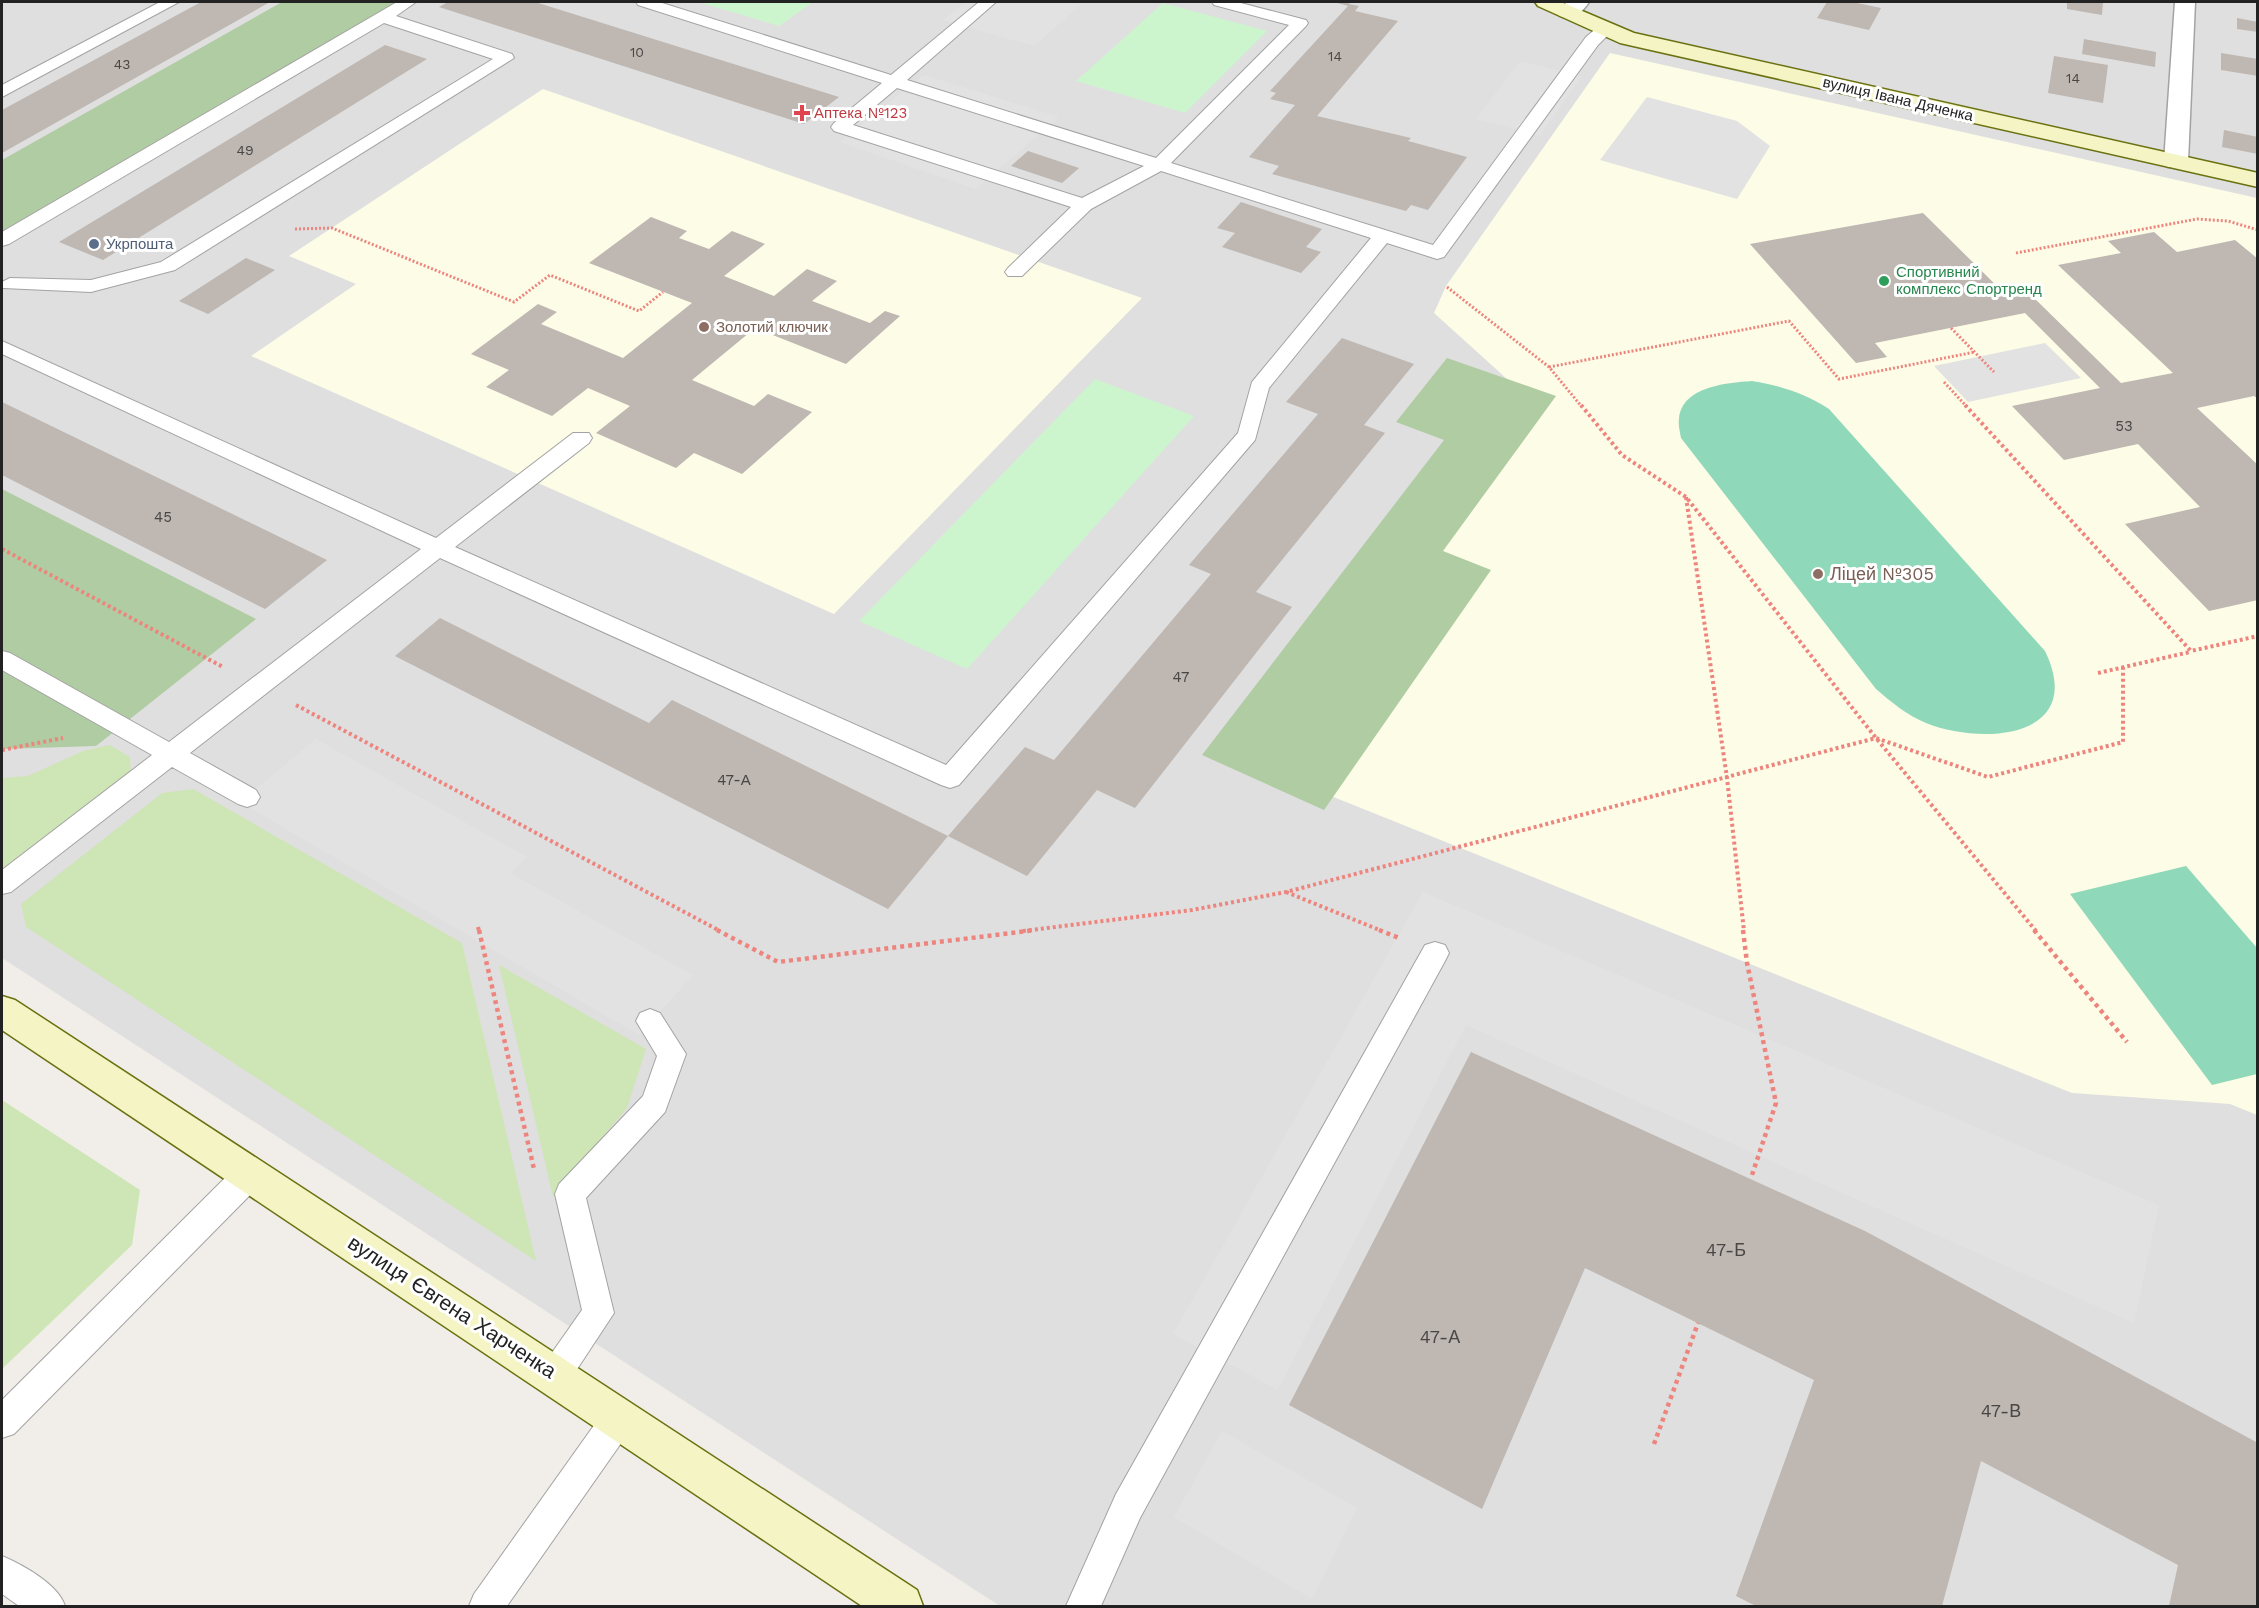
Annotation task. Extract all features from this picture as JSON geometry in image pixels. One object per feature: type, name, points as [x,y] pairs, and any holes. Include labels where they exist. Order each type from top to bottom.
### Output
[{"type":"street","name":"вулиця Івана Дяченка","points":[[1545,2],[1573,7],[1605,30],[1628,38],[2258,180]]},
{"type":"street","points":[[2176,162],[2185,2]]},
{"type":"street","name":"вулиця Євгена Харченка","points":[[2,1011],[901,1606]]},
{"type":"lane","points":[[2,92],[171,2]]},
{"type":"lane","points":[[2,240],[408,2]]},
{"type":"lane","points":[[644,2],[1437,253],[1592,41],[1605,30]]},
{"type":"lane","points":[[988,2],[840,127],[1084,205]]},
{"type":"lane","points":[[1015,272],[1084,205],[1159,165],[1300,23],[1220,2]]},
{"type":"lane","points":[[4,289],[92,286],[168,266],[506,58],[383,16]]},
{"type":"lane","points":[[2,347],[438,548],[950,778],[1248,435],[1258,387],[1383,236]]},
{"type":"lane","points":[[2,884],[581,438]]},
{"type":"lane","points":[[2,659],[247,797]]},
{"type":"lane","points":[[1083,1606],[1134,1496],[1436,953]]},
{"type":"lane","points":[[555,1375],[598,1312],[570,1194],[655,1103],[672,1054],[650,1021]]},
{"type":"lane","points":[[2,1422],[250,1174]]},
{"type":"lane","points":[[486,1606],[619,1418]]},
{"type":"lane","points":[[2,1573],[48,1606]]},
{"type":"path","points":[[2016,253],[2197,219],[2228,221],[2258,230]]},
{"type":"path","points":[[226,231],[332,228],[514,302],[550,275],[639,310],[663,292]]},
{"type":"path","points":[[1437,253],[1446,286],[1549,367],[1622,455],[1686,496],[1876,738],[2127,1042]]},
{"type":"path","points":[[1549,367],[1789,321],[1839,379],[1975,352]]},
{"type":"path","points":[[1951,328],[1994,372]]},
{"type":"path","points":[[1944,382],[2191,651]]},
{"type":"path","points":[[1686,496],[1727,778],[1747,963],[1776,1103],[1750,1178]]},
{"type":"path","points":[[2,549],[778,962],[1192,910],[1286,892],[1876,738],[1988,777],[2123,742],[2123,667]]},
{"type":"path","points":[[2098,673],[2258,636]]},
{"type":"path","points":[[1286,892],[1436,953]]},
{"type":"path","points":[[478,927],[536,1176]]},
{"type":"path","points":[[1654,1444],[1698,1323]]},
{"type":"shaded area","points":[[2,2],[2257,2],[2257,1606],[1000,1606],[2,958]]},
{"type":"shaded area","points":[[966,2],[1084,2],[1034,46],[943,20]]},
{"type":"shaded area","name":"Ліцей №305","points":[[1610,53],[2257,198],[2257,1115],[2230,1104],[2072,1093],[1241,760],[1517,388],[1434,313],[1446,286]]},
{"type":"shaded area","points":[[1520,61],[1582,76],[1540,136],[1476,119]]},
{"type":"shaded area","points":[[924,75],[1059,117],[976,189],[839,142]]},
{"type":"shaded area","name":"Золотий ключик","points":[[543,89],[1142,298],[834,614],[251,356],[356,284],[289,256]]},
{"type":"shaded area","points":[[1647,97],[1737,121],[1770,146],[1737,199],[1600,160]]},
{"type":"shaded area","points":[[2045,343],[2081,378],[1968,402],[1934,366]]},
{"type":"shaded area","points":[[316,739],[527,857],[510,873],[693,975],[639,1035],[240,802]]},
{"type":"shaded area","points":[[1423,892],[2159,1205],[2134,1323],[1466,1025],[1278,1390],[1173,1334]]},
{"type":"shaded area","points":[[1222,1431],[1357,1508],[1312,1599],[1174,1517]]},
{"type":"green space","points":[[282,2],[401,2],[2,234],[2,160]]},
{"type":"green space","points":[[698,2],[813,2],[779,26]]},
{"type":"green space","points":[[1163,3],[1267,31],[1185,113],[1076,81]]},
{"type":"green space","points":[[1447,358],[1556,396],[1443,551],[1491,570],[1324,810],[1202,755],[1444,440],[1396,422]]},
{"type":"green space","points":[[1095,379],[1194,416],[967,669],[859,621]]},
{"type":"green space","points":[[1752,381],[1792,391],[1829,409],[2045,651],[2054,680],[2052,702],[2041,718],[2023,728],[2000,733],[1975,734],[1949,730],[1912,716],[1876,689],[1681,438],[1679,419],[1688,399],[1707,388]]},
{"type":"green space","points":[[2,489],[256,619],[96,746],[2,749]]},
{"type":"green space","points":[[110,745],[130,757],[131,776],[2,872],[2,778],[28,776],[83,751]]},
{"type":"green space","points":[[193,789],[462,943],[536,1261],[26,927],[21,904],[162,793]]},
{"type":"green space","points":[[2186,866],[2257,948],[2257,1074],[2212,1085],[2070,894]]},
{"type":"green space","points":[[499,965],[646,1049],[627,1108],[553,1197]]},
{"type":"green space","points":[[2,1100],[140,1190],[132,1245],[2,1369]]},
{"type":"building","points":[[201,2],[270,2],[2,153],[2,110]]},
{"type":"building","points":[[448,2],[535,2],[839,97],[804,124],[439,7]]},
{"type":"building","points":[[1334,2],[1351,2],[1349,4],[1359,6],[1355,11],[1398,21],[1317,116],[1411,138],[1408,141],[1467,157],[1428,210],[1411,205],[1406,211],[1272,174],[1279,166],[1249,157],[1295,105],[1270,99],[1276,93],[1270,91],[1348,6]]},
{"type":"building","points":[[1827,2],[1852,2],[1881,8],[1869,30],[1817,18]]},
{"type":"building","points":[[2067,2],[2103,2],[2102,15],[2067,9]]},
{"type":"building","points":[[2237,18],[2258,22],[2258,32],[2237,29]]},
{"type":"building","points":[[2084,39],[2156,52],[2155,67],[2082,54]]},
{"type":"building","points":[[385,45],[427,59],[103,260],[59,242]]},
{"type":"building","points":[[2221,53],[2258,59],[2258,76],[2221,70]]},
{"type":"building","points":[[2054,56],[2108,65],[2103,103],[2048,93]]},
{"type":"building","points":[[2224,130],[2258,137],[2258,154],[2222,147]]},
{"type":"building","points":[[1028,151],[1079,168],[1062,183],[1011,166]]},
{"type":"building","points":[[1241,202],[1322,229],[1306,247],[1321,252],[1301,273],[1222,247],[1235,233],[1217,228]]},
{"type":"building","points":[[1923,213],[2009,298],[2030,294],[2121,383],[2173,373],[2058,265],[2121,253],[2108,241],[2154,232],[2177,252],[2235,240],[2258,259],[2258,399],[2254,396],[2197,408],[2258,465],[2258,600],[2209,611],[2125,524],[2200,507],[2138,444],[2064,460],[2012,406],[2100,388],[2025,313],[1875,343],[1887,357],[1856,363],[1750,244]]},
{"type":"building","points":[[651,217],[687,231],[679,238],[709,249],[732,231],[765,244],[724,276],[774,296],[807,269],[837,281],[812,301],[870,323],[885,311],[900,316],[846,364],[755,328],[692,380],[754,406],[768,394],[812,412],[742,474],[694,453],[676,468],[596,433],[630,406],[588,388],[552,416],[486,387],[509,370],[471,354],[538,304],[557,312],[541,324],[623,358],[692,303],[589,263]]},
{"type":"building","points":[[246,258],[275,270],[208,314],[179,301]]},
{"type":"building","points":[[1342,338],[1414,364],[1364,425],[1385,433],[1256,592],[1292,607],[1135,808],[1097,790],[1027,876],[948,836],[1025,747],[1054,760],[1211,574],[1189,565],[1318,414],[1286,402]]},
{"type":"building","points":[[2,402],[327,560],[265,609],[2,475]]},
{"type":"building","points":[[440,618],[649,723],[672,700],[948,836],[888,909],[395,656]]},
{"type":"building","points":[[1471,1052],[1865,1231],[2258,1443],[2258,1606],[2169,1606],[2178,1565],[1981,1461],[1942,1606],[1756,1606],[1736,1596],[1814,1380],[1585,1268],[1482,1509],[1289,1405]]},
{"type":"place","name":"Аптека №123","points":[[802,113]]},
{"type":"place","name":"Укрпошта","points":[[94,244]]},
{"type":"place","name":"Спортивний комплекс Спортренд","points":[[1884,281]]},
{"type":"place","name":"Золотий ключик","points":[[704,327]]},
{"type":"place","name":"Ліцей №305","points":[[1818,574]]}]
